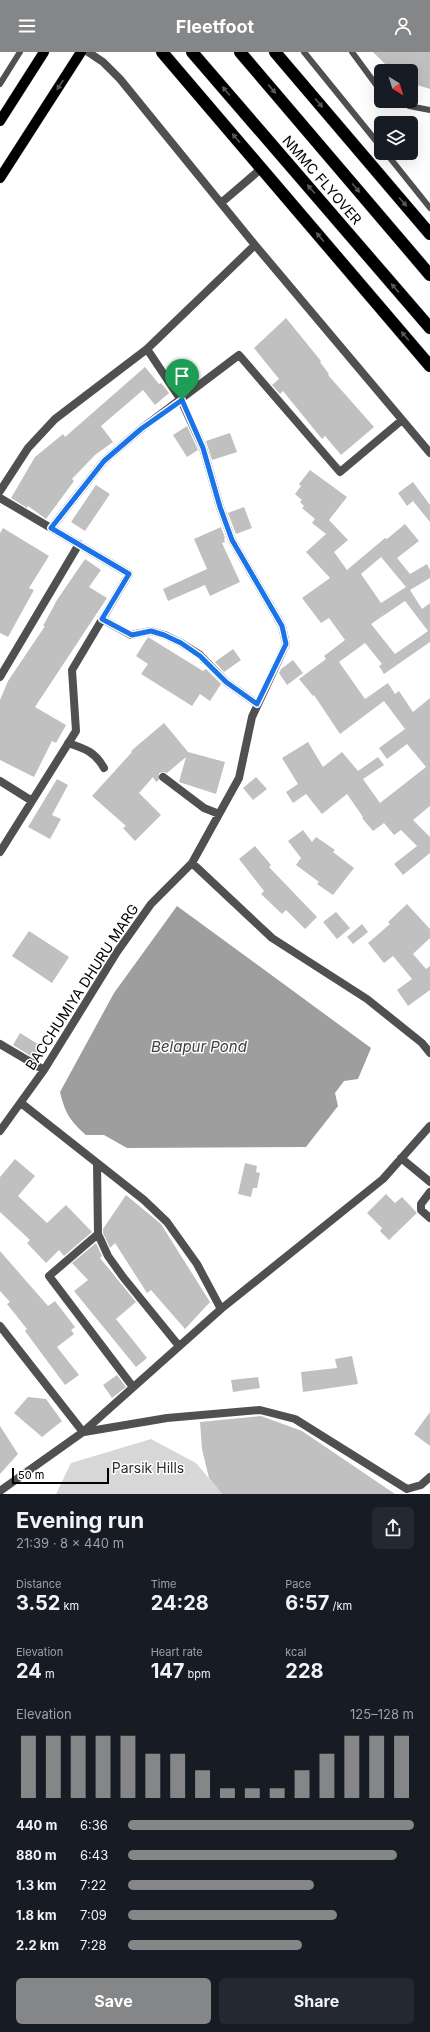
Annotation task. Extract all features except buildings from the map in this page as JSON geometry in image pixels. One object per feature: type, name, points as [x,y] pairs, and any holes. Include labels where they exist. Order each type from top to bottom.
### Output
[{"type":"highway","points":[[162,52],[430,366]]},
{"type":"highway","name":"NMMC FLYOVER","points":[[192,52],[430,328]]},
{"type":"highway","points":[[275,52],[430,234]]},
{"type":"highway","name":"NMMC FLYOVER","points":[[243,56],[430,275]]},
{"type":"main road","points":[[0,121],[44,52]]},
{"type":"main road","points":[[0,178],[81,52]]},
{"type":"street","points":[[88,52],[103,62],[120,79],[255,245],[430,453]]},
{"type":"street","points":[[221,203],[262,168]]},
{"type":"street","points":[[0,491],[28,448],[55,419],[147,349],[255,245]]},
{"type":"street","name":"BACCHUMIYA DHURU MARG","points":[[0,1131],[44,1070],[116,952],[151,904],[192,864],[239,778],[252,716],[286,644],[282,626],[232,540],[220,507],[203,448],[182,400],[147,349]]},
{"type":"street","points":[[51,528],[104,461],[141,429],[182,400],[239,355],[340,472],[402,420]]},
{"type":"street","points":[[0,498],[129,574],[72,670],[76,731],[0,852]]},
{"type":"street","points":[[0,676],[79,544]]},
{"type":"street","points":[[102,619],[132,635],[151,631],[181,643],[200,656],[226,682],[257,704]]},
{"type":"street","points":[[68,743],[80,747],[98,757],[104,768]]},
{"type":"street","points":[[163,777],[204,808],[219,814]]},
{"type":"street","points":[[0,781],[32,801]]},
{"type":"street","points":[[192,864],[272,938],[367,999],[422,1043],[430,1053]]},
{"type":"street","points":[[0,1044],[44,1070]]},
{"type":"street","points":[[21,1103],[144,1200],[167,1222],[197,1264],[221,1308]]},
{"type":"street","points":[[0,1492],[83,1432],[221,1308],[383,1179],[430,1126]]},
{"type":"street","points":[[401,1158],[430,1182]]},
{"type":"street","points":[[97,1164],[98,1234],[108,1256],[123,1277],[179,1346]]},
{"type":"street","points":[[430,1192],[421,1204],[421,1210],[430,1218]]},
{"type":"street","points":[[98,1234],[49,1276],[133,1388]]},
{"type":"street","points":[[0,1326],[83,1432]]},
{"type":"street","points":[[83,1432],[167,1418],[260,1410],[295,1419],[406,1489],[421,1486],[430,1476]]},
{"type":"lane","points":[[0,84],[20,52]]},
{"type":"lane","points":[[304,52],[374,138]]},
{"type":"lane","points":[[352,52],[374,82]]},
{"type":"lane","points":[[418,108],[430,110]]},
{"type":"lane","points":[[392,160],[430,208]]},
{"type":"green space","name":"Parsik Hills","points":[[151,1439],[196,1463],[222,1494],[56,1494],[71,1463]]},
{"type":"water","name":"Belapur Pond","points":[[177,906],[371,1048],[358,1079],[344,1081],[335,1093],[338,1106],[306,1147],[127,1148],[104,1135],[86,1135],[72,1121],[66,1111],[60,1092],[114,993]]},
{"type":"route","points":[[182,400],[203,448],[220,507],[232,540],[282,626],[286,644],[257,704],[226,682],[200,656],[181,643],[151,631],[139,635],[132,635],[102,619],[129,574],[51,528],[104,461],[141,429],[182,400]]}]
